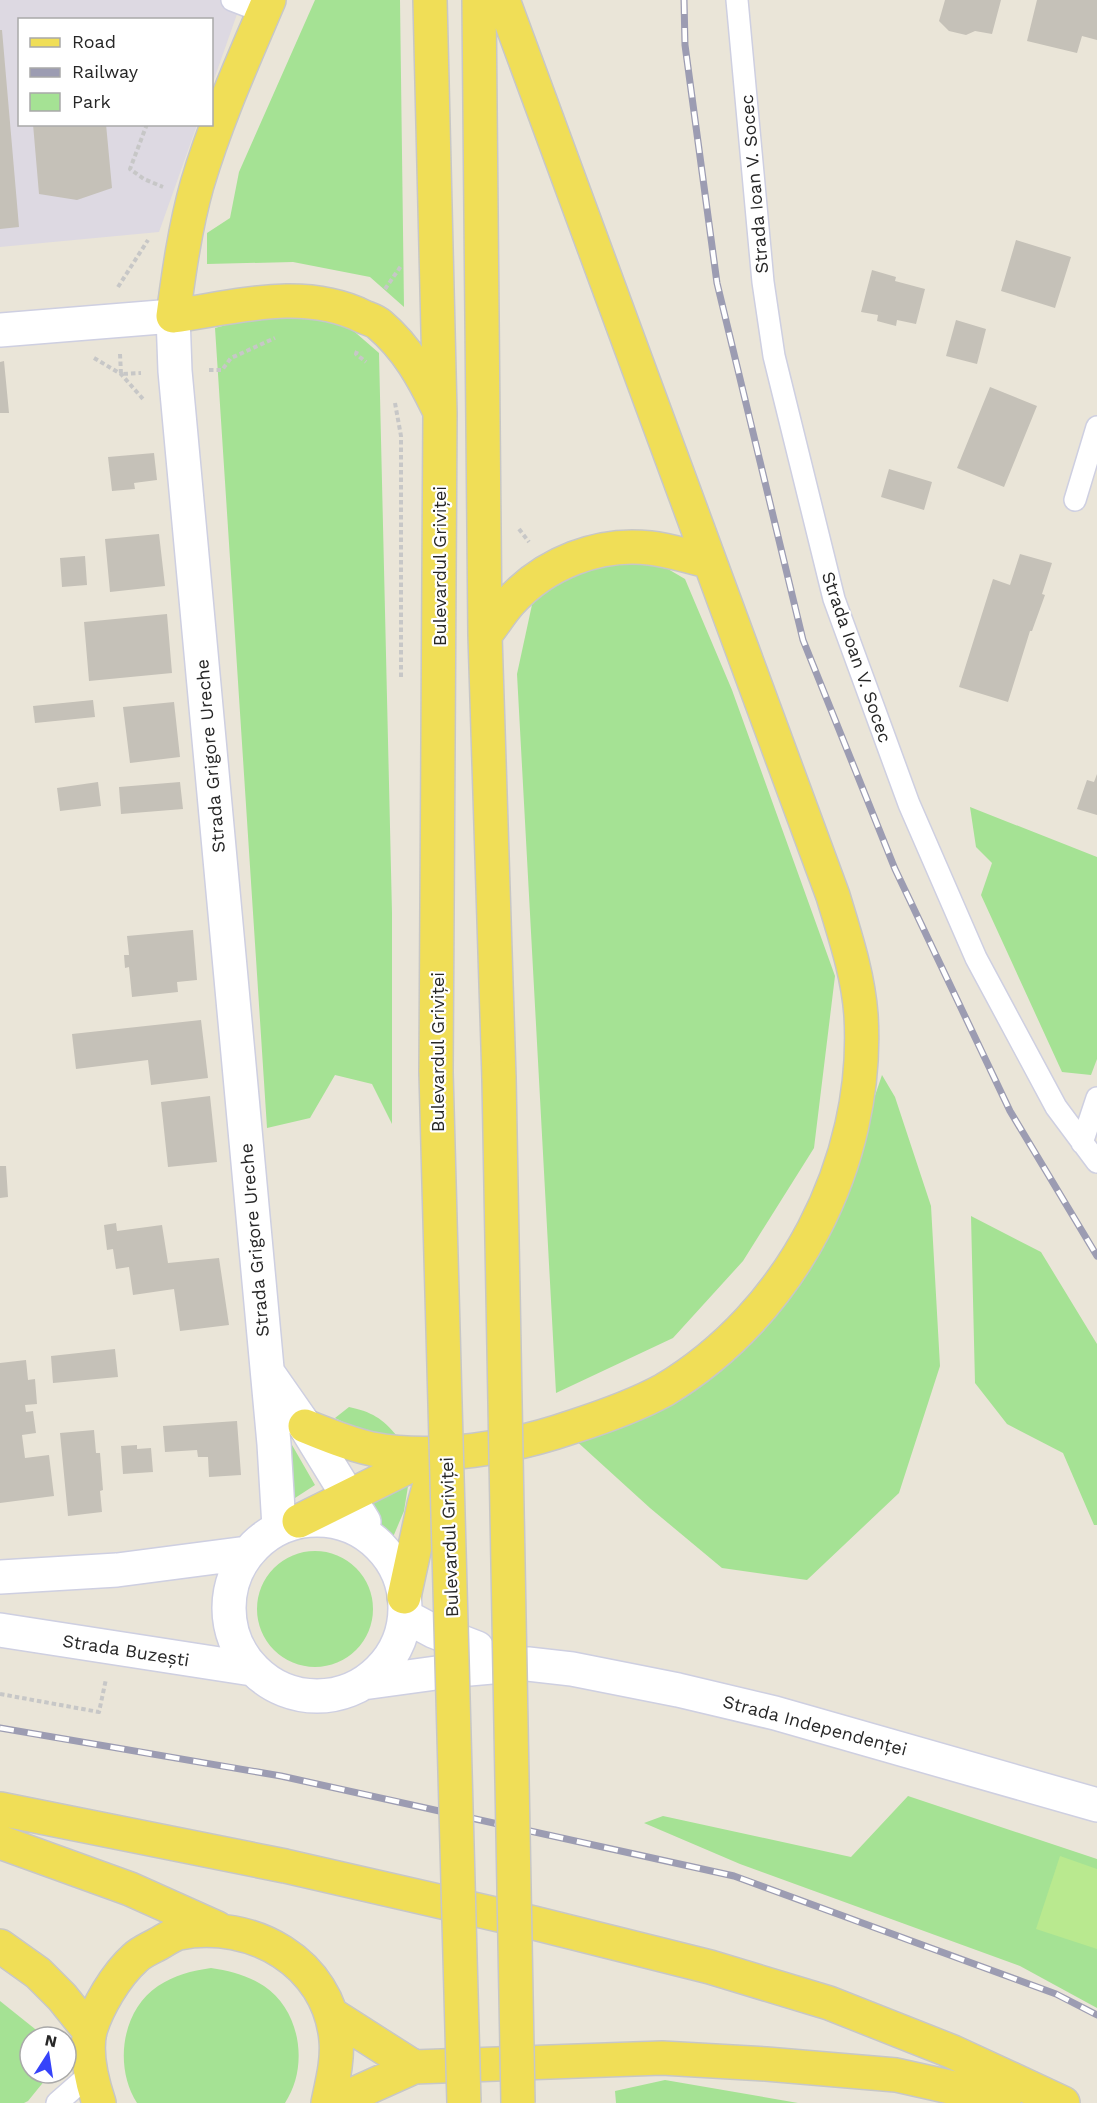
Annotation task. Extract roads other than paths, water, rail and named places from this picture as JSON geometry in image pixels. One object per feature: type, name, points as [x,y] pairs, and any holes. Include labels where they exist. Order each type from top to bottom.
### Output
[{"type":"main road","name":"Bulevardul Griviței","points":[[430,0],[440,413],[436,1071],[464,2103]]},
{"type":"main road","points":[[479,0],[485,635],[499,1078],[518,2103]]},
{"type":"main road","points":[[305,1426],[346,1442],[372,1449],[400,1452],[476,1451],[548,1435],[615,1413],[663,1390],[707,1360],[740,1331],[792,1267],[813,1231],[833,1187],[848,1143],[856,1101],[861,1016],[852,955],[503,0]]},
{"type":"main road","points":[[174,316],[180,267],[197,186],[233,84],[266,6]]},
{"type":"main road","points":[[0,330],[174,316],[290,301],[322,302],[350,310],[378,324],[402,346],[422,376],[440,413]]},
{"type":"main road","name":"Strada Grigore Ureche","points":[[174,316],[175,371],[266,1369],[275,1455],[289,1524]]},
{"type":"main road","points":[[485,635],[510,602],[539,576],[577,556],[615,547],[651,548],[708,561]]},
{"type":"main road","name":"Strada Grigore Ureche","points":[[266,1369],[305,1426],[375,1541]]},
{"type":"main road","points":[[439,1452],[424,1505],[405,1606],[403,1630],[392,1655],[374,1675],[363,1683],[331,1695],[314,1696],[280,1688],[265,1680],[252,1669],[241,1654],[233,1638],[229,1620],[228,1603],[234,1576],[247,1553],[262,1538],[439,1452]]},
{"type":"main road","points":[[289,1524],[319,1519],[339,1522],[375,1541],[384,1550],[398,1572],[405,1606]]},
{"type":"main road","points":[[0,1577],[117,1570],[247,1553]]},
{"type":"main road","name":"Strada Independenței","points":[[405,1606],[464,1644],[528,1664],[678,1690],[775,1713],[1097,1805]]},
{"type":"main road","name":"Strada Buzești","points":[[0,1630],[252,1669]]},
{"type":"main road","name":"Strada Independenței","points":[[363,1683],[458,1670],[528,1664]]},
{"type":"main road","points":[[0,1809],[285,1866],[534,1923],[710,1967],[830,2003],[953,2052],[1063,2103]]},
{"type":"main road","points":[[0,1842],[130,1889],[221,1930],[257,1938],[289,1956],[315,1982],[331,2014],[337,2041],[328,2103]]},
{"type":"main road","points":[[94,2088],[90,2032],[108,1990],[135,1957],[177,1934],[221,1930]]},
{"type":"main road","points":[[0,1946],[38,1973],[62,1997],[90,2032]]},
{"type":"main road","points":[[331,2014],[414,2067]]},
{"type":"main road","points":[[334,2103],[414,2067],[662,2058],[896,2075],[968,2091],[1004,2103]]},
{"type":"main road","points":[[766,2064],[886,2090],[933,2103]]},
{"type":"lane","points":[[232,0],[266,6]]},
{"type":"lane","name":"Strada Ioan V. Socec","points":[[736,0],[763,282],[774,356],[834,599],[909,804],[975,958],[1056,1107],[1097,1162]]},
{"type":"lane","points":[[1076,500],[1097,427]]},
{"type":"lane","points":[[1082,1143],[1097,1098]]},
{"type":"lane","points":[[57,2103],[94,2088]]},
{"type":"railway","points":[[684,0],[685,45],[717,283],[803,640],[895,869],[1010,1111],[1097,1256]]},
{"type":"railway","points":[[0,1728],[281,1776],[734,1876],[1056,1994],[1097,2015]]}]
